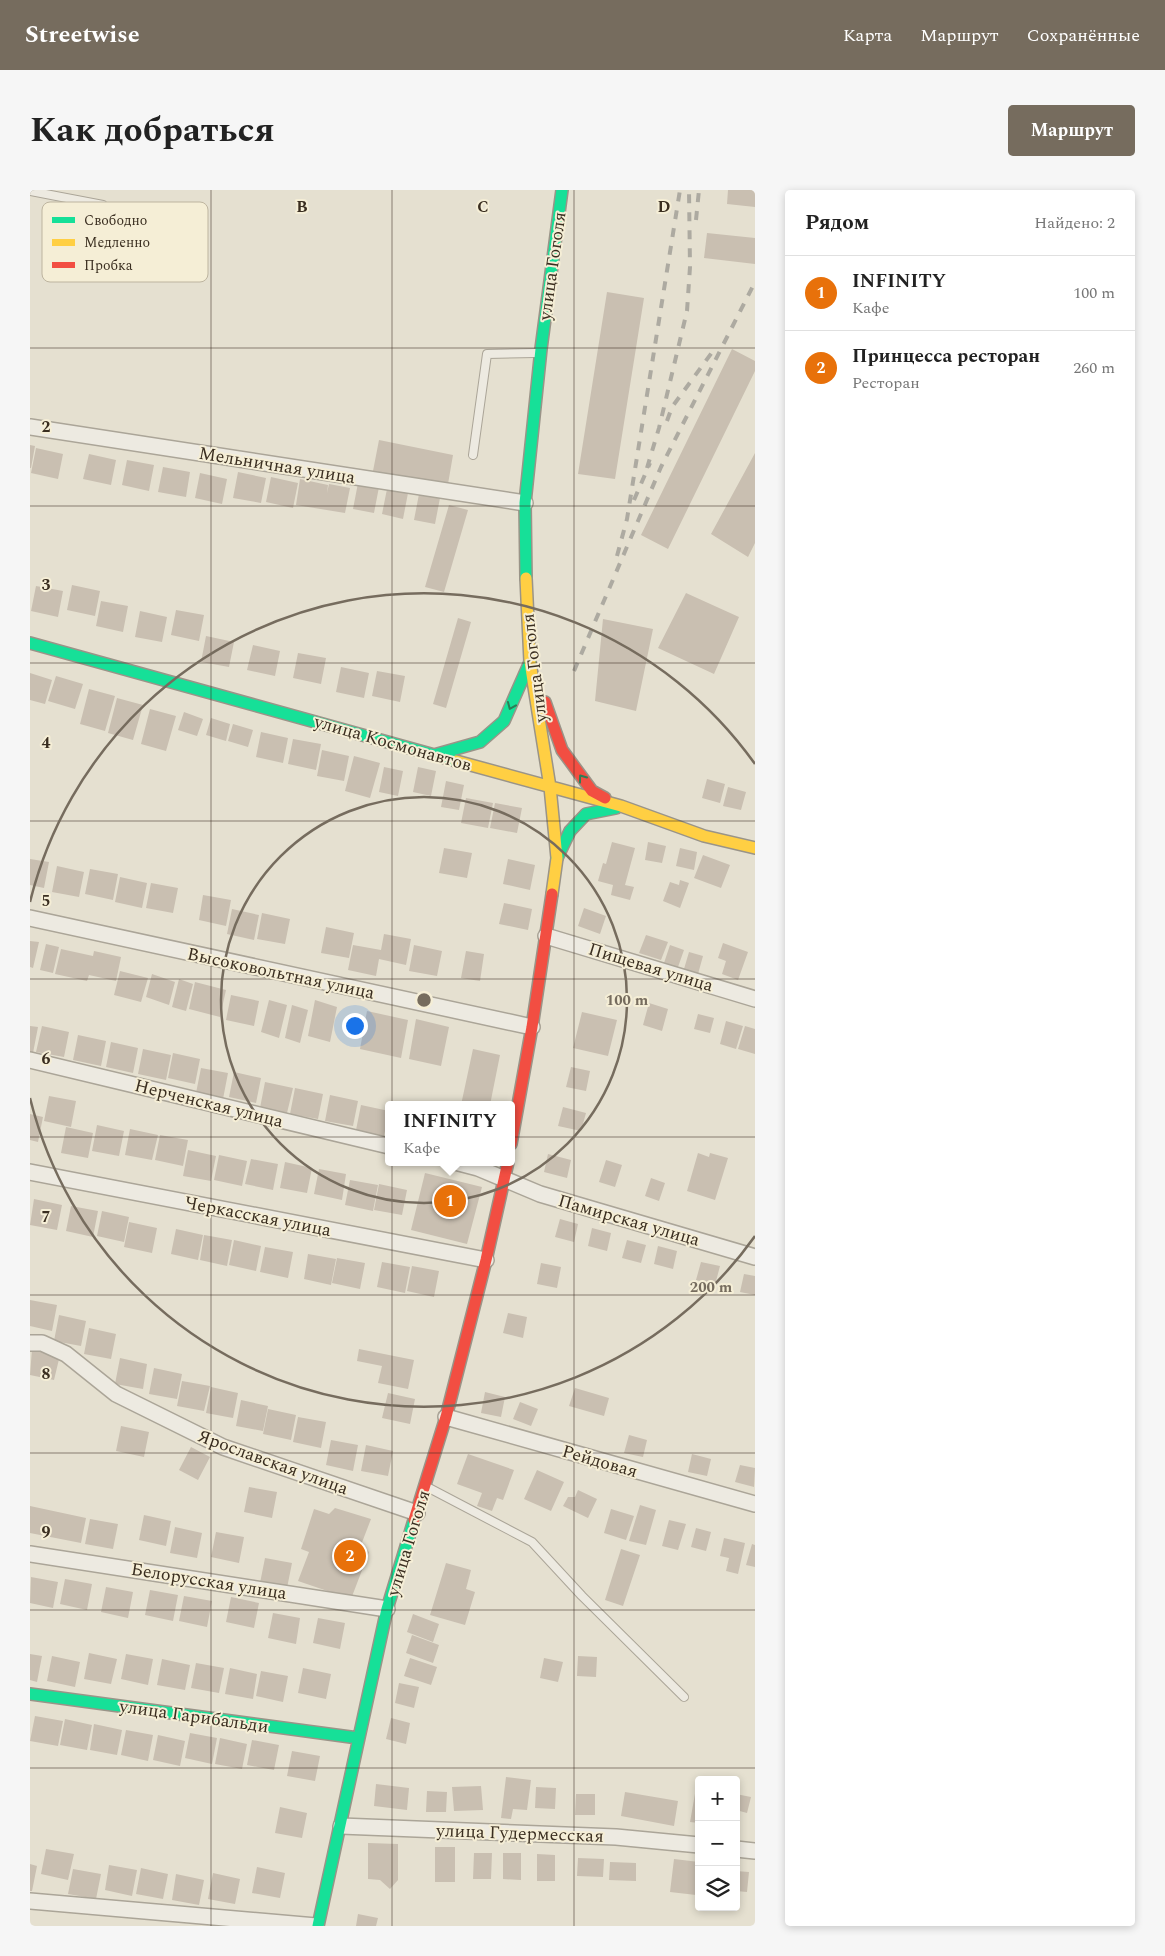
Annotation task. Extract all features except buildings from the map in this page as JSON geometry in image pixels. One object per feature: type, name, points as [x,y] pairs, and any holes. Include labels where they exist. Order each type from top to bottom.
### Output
[{"type":"main road","name":"улица Гоголя","points":[[515,1122],[532,1027],[557,858],[550,787],[530,662],[526,600],[525,503],[541,353],[562,190]]},
{"type":"main road","name":"улица Космонавтов","points":[[30,643],[621,806],[704,836],[755,848]]},
{"type":"main road","points":[[434,755],[480,742],[504,721],[530,662]]},
{"type":"main road","points":[[530,662],[562,750],[592,791],[621,806]]},
{"type":"main road","points":[[557,858],[570,831],[586,814],[621,806]]},
{"type":"main road","name":"улица Гоголя","points":[[317,1926],[341,1826],[358,1738],[387,1609],[446,1417],[486,1260],[507,1166]]},
{"type":"main road","name":"улица Гарибальди","points":[[30,1694],[358,1738]]},
{"type":"street","name":"Мельничная улица","points":[[30,427],[525,503]]},
{"type":"street","name":"Высоковольтная улица","points":[[30,918],[532,1027]]},
{"type":"street","name":"Пищевая улица","points":[[546,936],[755,999]]},
{"type":"street","name":"Нерченская улица","points":[[30,1060],[385,1145]]},
{"type":"street","points":[[470,1166],[505,1179]]},
{"type":"street","name":"Черкасская улица","points":[[30,1172],[486,1260]]},
{"type":"street","name":"Памирская улица","points":[[505,1179],[540,1194],[755,1257]]},
{"type":"street","name":"Ярославская улица","points":[[30,1343],[42,1343],[66,1354],[116,1394],[223,1447],[417,1513]]},
{"type":"street","name":"Рейдовая","points":[[446,1417],[755,1504]]},
{"type":"street","name":"Белорусская улица","points":[[30,1554],[387,1609]]},
{"type":"street","name":"улица Гудермесская","points":[[341,1826],[616,1837],[695,1845]]},
{"type":"street","points":[[740,1849],[755,1851]]},
{"type":"street","points":[[30,1901],[317,1926]]},
{"type":"lane","points":[[30,191],[84,202]]},
{"type":"lane","points":[[473,455],[487,354],[541,353]]},
{"type":"lane","points":[[425,1486],[532,1542],[582,1596],[684,1697]]},
{"type":"railway","points":[[617,556],[627,519],[680,190]]},
{"type":"railway","points":[[647,468],[659,428],[687,311],[690,267],[689,190]]},
{"type":"railway","points":[[696,220],[699,190]]},
{"type":"railway","points":[[574,671],[661,467],[755,282]]},
{"type":"railway","points":[[667,421],[672,407],[716,347]]},
{"type":"railway","points":[[634,500],[650,463]]},
{"type":"traffic: fast","points":[[526,578],[525,503],[541,349],[562,190]]},
{"type":"traffic: fast","points":[[30,643],[456,761]]},
{"type":"traffic: fast","points":[[434,755],[480,742],[504,721],[530,662]]},
{"type":"traffic: fast","points":[[557,858],[570,831],[586,814],[616,808]]},
{"type":"traffic: fast","points":[[318,1926],[387,1609],[414,1520]]},
{"type":"traffic: fast","points":[[30,1694],[358,1738]]},
{"type":"traffic: slow","points":[[526,578],[530,662],[550,787],[557,858],[552,894]]},
{"type":"traffic: slow","points":[[456,761],[621,806],[704,836],[755,848]]},
{"type":"traffic: jam","points":[[545,702],[562,750],[592,791],[605,798]]},
{"type":"traffic: jam","points":[[515,1122],[532,1027],[552,894]]},
{"type":"traffic: jam","points":[[414,1520],[446,1417],[486,1260],[507,1166]]},
{"type":"place","name":"INFINITY","points":[[450,1201]]},
{"type":"place","name":"Принцесса ресторан","points":[[350,1556]]}]
